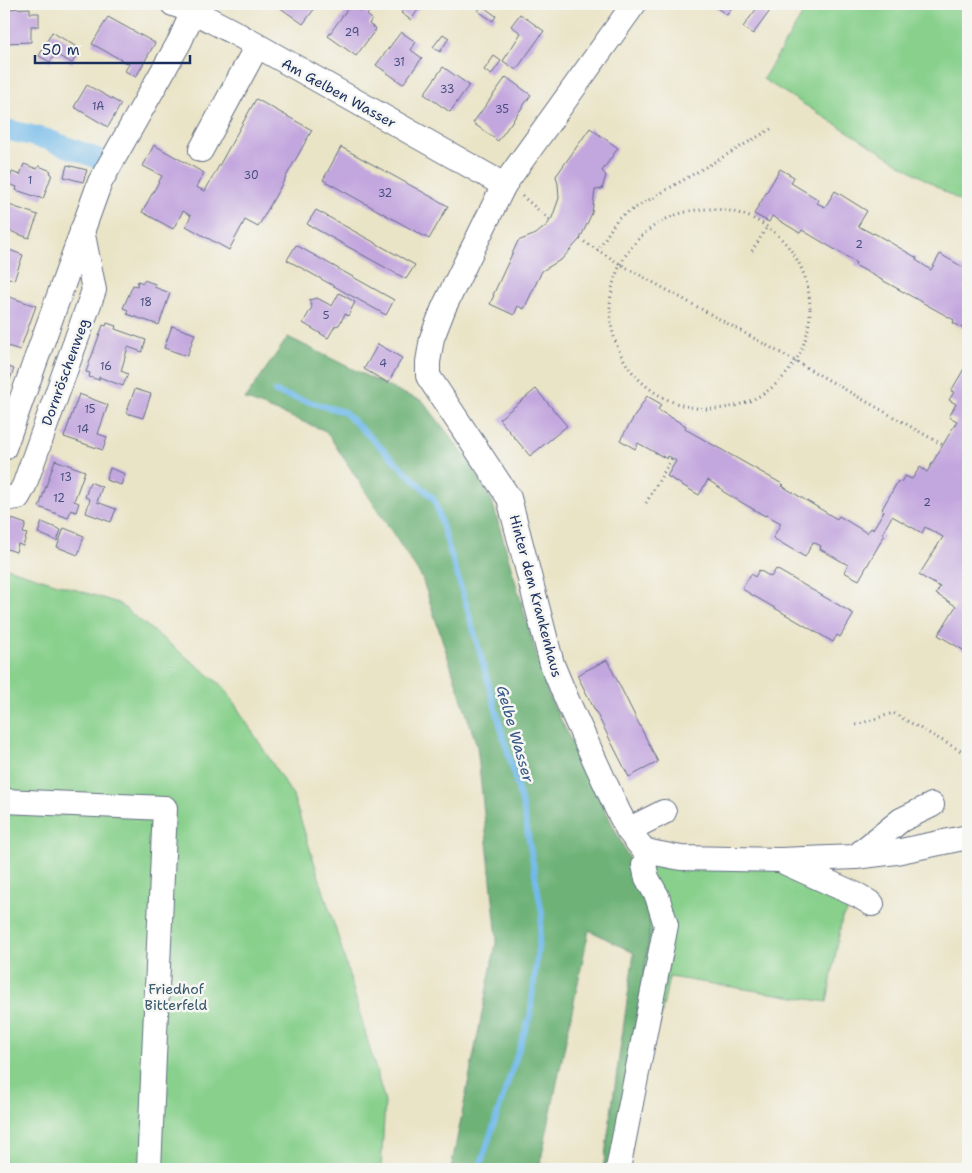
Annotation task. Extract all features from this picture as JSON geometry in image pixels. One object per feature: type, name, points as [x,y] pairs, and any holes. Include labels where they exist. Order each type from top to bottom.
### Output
[{"type":"street","name":"Hinter dem Krankenhaus","points":[[634,4],[504,185],[444,307],[432,338],[428,376],[509,498],[552,664],[628,830],[643,849],[650,852]]},
{"type":"street","name":"Am Gelben Wasser","points":[[183,8],[257,46],[504,185]]},
{"type":"street","points":[[4,448],[100,182],[180,41],[183,8]]},
{"type":"street","points":[[201,150],[257,46]]},
{"type":"street","name":"Dornröschenweg","points":[[4,499],[18,497],[24,486],[94,290],[82,230]]},
{"type":"street","points":[[4,811],[4,801],[165,808],[149,1169]]},
{"type":"street","points":[[855,857],[901,820],[932,805]]},
{"type":"street","points":[[628,830],[664,812]]},
{"type":"street","points":[[618,1169],[666,926],[657,896],[647,878],[644,865],[650,852],[687,849],[780,860],[855,857],[896,852],[968,837]]},
{"type":"street","points":[[780,860],[859,896],[872,904]]},
{"type":"path","points":[[598,251],[618,218],[771,129]]},
{"type":"path","points":[[504,185],[522,196],[550,220]]},
{"type":"path","points":[[698,209],[731,210],[762,222],[767,227],[787,244],[804,272],[810,305],[806,338],[792,367],[769,391],[739,406],[706,410],[673,403],[645,386],[623,361],[611,330],[610,296],[620,264],[639,238],[666,218],[698,209]]},
{"type":"path","points":[[752,251],[767,227]]},
{"type":"path","points":[[580,239],[620,264],[943,445]]},
{"type":"path","points":[[646,503],[672,458]]},
{"type":"path","points":[[856,725],[892,713],[968,755]]},
{"type":"green space","points":[[809,4],[968,4],[968,206],[763,79]]},
{"type":"green space","points":[[288,337],[397,391],[423,401],[471,464],[492,501],[548,694],[629,858],[650,918],[649,938],[616,1169],[603,1169],[634,953],[589,930],[539,1169],[451,1169],[497,938],[477,746],[422,578],[326,431],[245,399]]},
{"type":"green space","name":"Friedhof Bitterfeld","points":[[4,567],[118,603],[224,687],[293,796],[340,943],[385,1102],[381,1169],[4,1169]]},
{"type":"green space","points":[[650,852],[780,860],[859,896],[842,918],[827,1002],[669,977],[659,1027],[637,1022],[649,938]]},
{"type":"building","points":[[282,4],[318,4],[303,24],[279,7]]},
{"type":"building","points":[[351,4],[360,11],[363,6],[370,11],[367,15],[372,19],[369,24],[376,29],[356,56],[328,36]]},
{"type":"building","points":[[407,4],[422,4],[411,20],[401,13]]},
{"type":"building","points":[[711,4],[734,4],[727,15]]},
{"type":"building","points":[[760,4],[775,4],[753,34],[743,27]]},
{"type":"building","points":[[482,6],[496,16],[493,21],[478,11]]},
{"type":"building","points":[[30,8],[30,13],[39,13],[39,26],[31,26],[31,42],[4,43],[4,9]]},
{"type":"building","points":[[520,14],[544,31],[516,70],[503,61],[521,33],[511,26]]},
{"type":"building","points":[[108,17],[155,43],[136,77],[125,71],[129,64],[92,44]]},
{"type":"building","points":[[52,32],[80,49],[72,63],[55,54],[50,62],[39,56]]},
{"type":"building","points":[[401,32],[416,42],[411,50],[422,58],[403,84],[376,65]]},
{"type":"building","points":[[443,34],[449,38],[440,52],[433,47]]},
{"type":"building","points":[[494,56],[501,61],[491,75],[484,70]]},
{"type":"building","points":[[443,67],[469,85],[450,112],[424,94]]},
{"type":"building","points":[[506,77],[531,95],[498,141],[473,123]]},
{"type":"building","points":[[87,85],[121,104],[108,127],[74,107]]},
{"type":"building","points":[[256,99],[312,130],[258,227],[245,220],[229,250],[186,226],[191,216],[183,211],[173,229],[142,212],[162,176],[143,166],[154,145],[204,173],[196,187],[205,191]]},
{"type":"building","points":[[590,128],[618,148],[602,171],[606,175],[602,189],[595,190],[592,213],[580,239],[562,259],[542,271],[524,309],[518,306],[514,315],[490,304],[518,241],[536,234],[552,218],[559,198],[556,176]]},
{"type":"building","points":[[341,147],[448,206],[429,239],[323,180]]},
{"type":"building","points":[[24,164],[37,169],[39,166],[51,171],[50,173],[52,174],[43,199],[16,190],[17,187],[8,184],[12,172],[20,175]]},
{"type":"building","points":[[67,165],[87,170],[83,182],[64,177]]},
{"type":"building","points":[[780,169],[794,177],[791,183],[819,200],[817,203],[825,207],[835,191],[867,211],[858,226],[917,258],[916,260],[931,270],[940,254],[968,270],[968,280],[964,288],[968,291],[968,331],[953,323],[954,320],[855,265],[856,263],[849,258],[802,230],[800,233],[772,216],[769,222],[754,214]]},
{"type":"building","points":[[9,205],[38,215],[29,238],[4,229],[4,212],[6,213]]},
{"type":"building","points":[[316,210],[415,265],[406,279],[307,224]]},
{"type":"building","points":[[296,245],[394,300],[386,315],[287,260]]},
{"type":"building","points":[[4,248],[23,255],[14,280],[4,276]]},
{"type":"building","points":[[144,280],[155,284],[154,287],[170,293],[159,325],[127,314],[128,310],[123,308],[133,285],[137,286],[138,281],[143,283]]},
{"type":"building","points":[[339,293],[355,302],[348,316],[345,314],[328,338],[303,323],[312,307],[309,300],[317,298],[332,306]]},
{"type":"building","points":[[4,295],[36,306],[20,350],[4,345]]},
{"type":"building","points":[[107,323],[116,326],[115,329],[146,340],[142,352],[128,347],[121,371],[128,374],[123,386],[99,377],[99,380],[89,377],[90,373],[86,372],[103,325],[106,326]]},
{"type":"building","points":[[172,326],[195,334],[187,356],[164,348]]},
{"type":"building","points":[[378,344],[402,358],[388,383],[364,369]]},
{"type":"building","points":[[968,362],[968,653],[938,635],[956,606],[936,594],[940,587],[919,575],[943,537],[925,527],[922,533],[892,516],[882,534],[884,536],[859,580],[844,572],[848,565],[820,549],[821,546],[813,542],[805,557],[773,538],[781,523],[722,491],[722,489],[708,480],[699,495],[667,476],[676,461],[672,458],[668,456],[667,459],[638,443],[635,449],[620,440],[647,396],[661,404],[658,410],[686,426],[685,429],[784,485],[782,486],[837,519],[839,516],[867,533],[871,528],[873,529],[884,511],[882,509],[898,481],[900,483],[905,476],[912,479],[920,467],[927,472],[957,421],[949,417],[956,404],[949,400],[954,392],[951,391]]},
{"type":"building","points":[[4,365],[14,369],[4,395]]},
{"type":"building","points":[[135,389],[151,394],[143,418],[126,413]]},
{"type":"building","points":[[536,389],[567,426],[530,456],[499,419]]},
{"type":"building","points":[[79,394],[108,405],[98,434],[107,437],[103,450],[64,437]]},
{"type":"building","points":[[55,460],[85,471],[74,501],[79,503],[76,512],[71,510],[68,518],[39,507]]},
{"type":"building","points":[[110,468],[125,474],[121,485],[106,480]]},
{"type":"building","points":[[90,482],[102,487],[97,502],[116,509],[111,522],[86,513],[90,499],[85,497]]},
{"type":"building","points":[[4,516],[26,524],[23,533],[27,534],[23,546],[18,544],[16,552],[4,548]]},
{"type":"building","points":[[42,522],[61,530],[57,541],[38,533]]},
{"type":"building","points":[[64,528],[84,536],[78,555],[57,547]]},
{"type":"building","points":[[776,569],[854,614],[840,637],[837,635],[833,642],[742,589],[751,574],[755,577],[759,570],[771,577]]},
{"type":"building","points":[[607,660],[658,762],[629,777],[577,675]]},
{"type":"waterway","points":[[4,129],[46,139],[97,158]]},
{"type":"waterway","name":"Gelbe Wasser","points":[[275,392],[344,412],[434,499],[469,614],[523,807],[542,914],[530,1016],[479,1169]]}]
